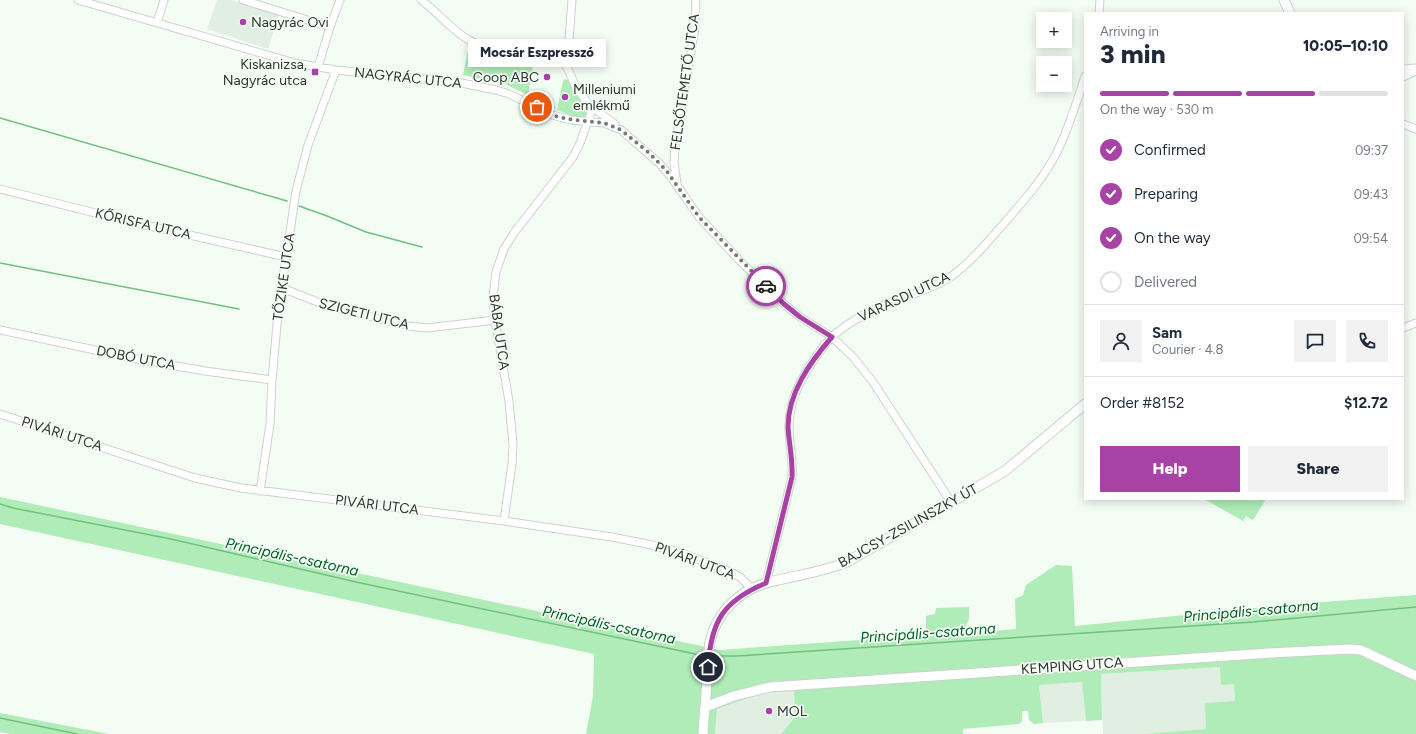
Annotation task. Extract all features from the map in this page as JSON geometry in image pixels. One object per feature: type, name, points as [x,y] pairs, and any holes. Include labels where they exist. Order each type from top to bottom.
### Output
[{"type":"main road","points":[[1284,0],[1290,12]]},
{"type":"main road","name":"BAJCSY-ZSILINSZKY ÚT","points":[[703,734],[709,647],[715,626],[724,612],[736,600],[752,589],[766,583],[826,570],[849,561],[1005,470],[1084,405]]},
{"type":"main road","name":"KEMPING UTCA","points":[[705,707],[723,700],[770,687],[789,685],[1349,649],[1362,650],[1416,676]]},
{"type":"street","name":"NAGYRÁC UTCA","points":[[78,0],[295,63],[336,70],[461,84],[496,90],[509,94],[552,115],[567,119],[604,123],[621,130]]},
{"type":"street","points":[[157,23],[164,0]]},
{"type":"street","points":[[243,0],[330,27]]},
{"type":"street","points":[[318,67],[340,0]]},
{"type":"street","points":[[421,0],[462,35],[479,45],[498,50],[557,60],[564,63],[574,85],[588,104],[659,163],[699,217],[739,260],[784,304],[800,317],[832,337],[848,352],[873,382],[951,502]]},
{"type":"street","points":[[567,67],[572,0]]},
{"type":"street","name":"FELSŐTEMETŐ UTCA","points":[[678,187],[674,163],[675,145],[680,107],[695,28],[696,0]]},
{"type":"street","points":[[1099,12],[1100,0]]},
{"type":"street","points":[[1404,69],[1416,69]]},
{"type":"street","points":[[1404,76],[1416,69]]},
{"type":"street","name":"TŐZIKE UTCA","points":[[260,491],[269,434],[276,334],[296,191],[302,163],[314,126],[336,70]]},
{"type":"street","name":"VARASDI UTCA","points":[[766,583],[792,477],[788,429],[791,406],[798,386],[805,373],[832,337],[859,318],[880,307],[946,280],[968,262],[983,247],[1028,195],[1049,166],[1062,141],[1084,79]]},
{"type":"street","points":[[588,104],[591,113],[588,122]]},
{"type":"street","name":"BÁBA UTCA","points":[[504,522],[512,464],[513,444],[509,401],[495,320],[493,297],[494,280],[504,249],[514,233],[573,157],[588,122]]},
{"type":"street","points":[[1404,124],[1416,129]]},
{"type":"street","name":"KŐRISFA UTCA","points":[[0,189],[122,220],[286,257]]},
{"type":"street","name":"SZIGETI UTCA","points":[[282,288],[324,305],[404,326],[427,328],[495,320]]},
{"type":"street","points":[[1404,328],[1416,323]]},
{"type":"street","name":"DOBÓ UTCA","points":[[0,330],[205,372],[272,380]]},
{"type":"street","name":"PIVÁRI UTCA","points":[[0,414],[195,478],[241,488],[612,537],[664,548],[731,572],[740,577],[752,589]]},
{"type":"shaded area","name":"Nagyrác Ovi","points":[[217,0],[232,0],[279,15],[268,49],[207,29]]},
{"type":"shaded area","points":[[1220,667],[1234,684],[1235,701],[1206,729],[1143,734],[1103,734],[1101,674]]},
{"type":"shaded area","points":[[1082,682],[1086,721],[1043,723],[1039,685]]},
{"type":"shaded area","points":[[794,691],[795,717],[781,734],[715,734],[717,709],[762,693]]},
{"type":"green space","points":[[469,46],[534,60],[528,95],[505,84],[463,75]]},
{"type":"green space","points":[[565,79],[569,80],[588,111],[584,118],[569,115],[557,110],[563,81]]},
{"type":"green space","points":[[0,497],[720,650],[902,637],[930,637],[926,630],[926,616],[935,614],[936,608],[969,607],[969,619],[963,634],[1016,629],[1015,599],[1023,595],[1026,585],[1056,565],[1072,566],[1075,626],[1284,605],[1416,595],[1416,734],[1143,734],[1206,729],[1205,703],[1235,701],[1234,684],[1221,685],[1220,667],[1101,674],[1102,720],[1086,721],[1082,682],[1039,685],[1043,723],[1034,724],[1029,720],[1028,711],[1022,711],[1022,721],[1019,724],[963,729],[963,734],[781,734],[795,717],[794,691],[762,693],[717,709],[715,734],[586,734],[593,696],[594,654],[0,524]]},
{"type":"green space","points":[[1206,500],[1265,500],[1253,520],[1246,516],[1243,521]]},
{"type":"green space","points":[[0,713],[109,734],[11,734],[0,732]]},
{"type":"waterway","points":[[0,118],[287,201]]},
{"type":"waterway","points":[[299,206],[366,232],[422,247]]},
{"type":"waterway","points":[[0,263],[239,309]]},
{"type":"waterway","name":"Principális-csatorna","points":[[0,504],[13,508],[171,539],[356,582],[695,654],[706,655]]},
{"type":"waterway","name":"Principális-csatorna","points":[[712,656],[737,656],[1253,622],[1416,607]]},
{"type":"waterway","points":[[0,718],[77,734]]},
{"type":"way so far","points":[[537,107],[552,115],[567,119],[600,122],[621,130],[648,152],[666,170],[699,217],[739,260],[766,286]]},
{"type":"place","name":"Nagyrác Ovi","points":[[243,22]]},
{"type":"place","name":"Kiskanizsa, Nagyrác utca","points":[[315,72]]},
{"type":"place","name":"Coop ABC","points":[[547,77]]},
{"type":"place","name":"Milleniumi emlékmű","points":[[565,97]]},
{"type":"place","name":"Mocsár Eszpresszó","points":[[537,107]]},
{"type":"place","name":"MOL","points":[[769,711]]},
{"type":"route","points":[[708,667],[709,647],[712,634],[715,626],[728,606],[743,594],[766,583],[792,477],[788,429],[791,406],[798,386],[805,373],[832,337],[800,317],[766,286]]}]
